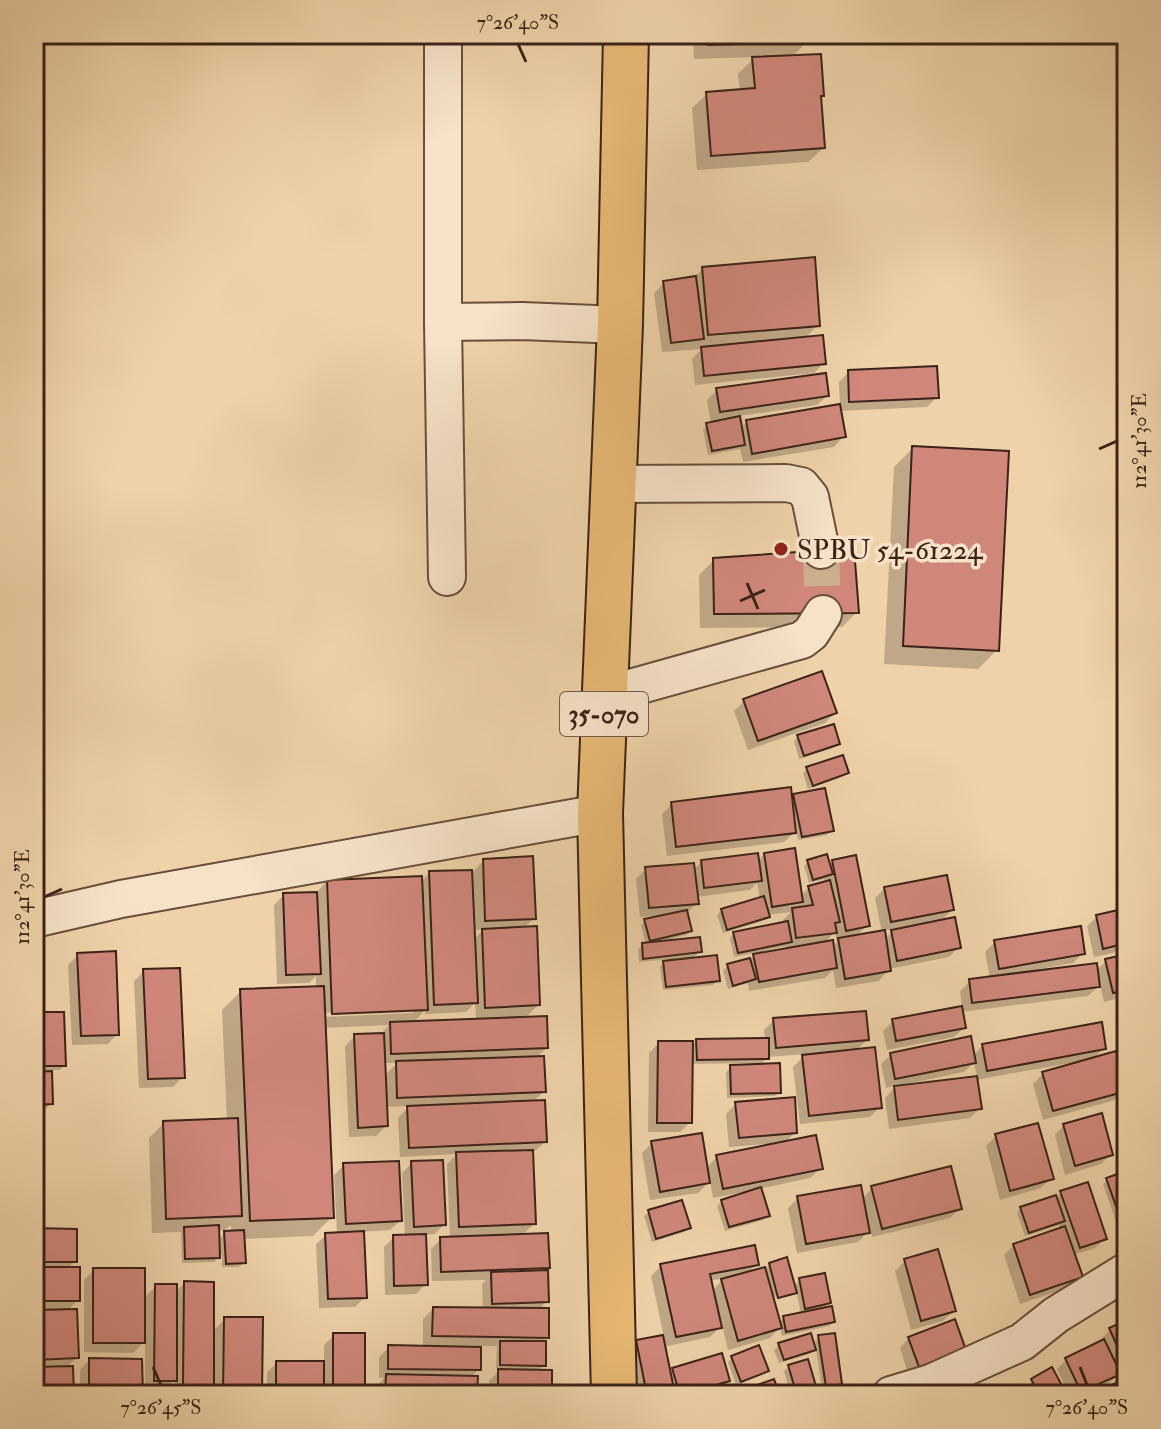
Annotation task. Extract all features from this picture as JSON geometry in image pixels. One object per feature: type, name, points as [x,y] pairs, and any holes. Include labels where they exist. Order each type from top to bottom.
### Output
[{"type":"main road","name":"35-070","points":[[614,1395],[600,813],[620,325],[626,34]]},
{"type":"street","points":[[443,34],[447,577]]},
{"type":"street","points":[[443,322],[620,325]]},
{"type":"street","points":[[613,484],[786,483],[801,486],[810,497],[821,550]]},
{"type":"street","points":[[605,695],[802,640],[811,633],[823,614]]},
{"type":"street","points":[[34,919],[121,899],[600,813]]},
{"type":"street","points":[[891,1395],[933,1389],[1022,1342],[1056,1315],[1127,1271]]},
{"type":"building","points":[[707,34],[810,34],[811,42],[708,45]]},
{"type":"building","points":[[821,54],[825,148],[711,156],[706,92],[755,88],[752,57]]},
{"type":"building","points":[[815,257],[820,326],[708,335],[702,267]]},
{"type":"building","points":[[696,276],[704,339],[671,343],[663,281]]},
{"type":"building","points":[[823,335],[826,364],[704,376],[701,347]]},
{"type":"building","points":[[937,366],[939,398],[849,402],[848,370]]},
{"type":"building","points":[[826,373],[829,396],[720,412],[716,388]]},
{"type":"building","points":[[840,404],[846,437],[752,454],[746,420]]},
{"type":"building","points":[[740,416],[745,445],[712,451],[706,423]]},
{"type":"building","points":[[912,446],[1009,451],[999,651],[903,646]]},
{"type":"building","points":[[854,548],[859,613],[714,614],[713,558]]},
{"type":"building","points":[[822,671],[837,713],[758,741],[743,699]]},
{"type":"building","points":[[834,724],[840,744],[804,756],[797,735]]},
{"type":"building","points":[[843,755],[849,773],[813,786],[806,767]]},
{"type":"building","points":[[791,787],[796,833],[676,847],[671,802]]},
{"type":"building","points":[[825,788],[834,831],[802,837],[793,794]]},
{"type":"building","points":[[795,848],[803,902],[772,907],[764,853]]},
{"type":"building","points":[[758,853],[762,881],[704,888],[701,860]]},
{"type":"building","points":[[827,854],[833,874],[813,880],[807,860]]},
{"type":"building","points":[[856,855],[870,926],[846,931],[832,860]]},
{"type":"building","points":[[533,856],[536,919],[485,921],[483,859]]},
{"type":"building","points":[[694,863],[699,904],[649,908],[645,867]]},
{"type":"building","points":[[472,870],[478,1003],[434,1005],[429,871]]},
{"type":"building","points":[[947,875],[954,910],[891,922],[884,887]]},
{"type":"building","points":[[422,876],[428,1010],[332,1014],[327,880]]},
{"type":"building","points":[[830,880],[840,922],[835,923],[837,933],[796,938],[792,908],[813,905],[808,886]]},
{"type":"building","points":[[317,892],[321,974],[286,975],[283,893]]},
{"type":"building","points":[[764,896],[770,917],[727,930],[721,909]]},
{"type":"building","points":[[1127,908],[1127,943],[1103,949],[1096,915]]},
{"type":"building","points":[[687,910],[692,931],[650,941],[644,919]]},
{"type":"building","points":[[955,917],[961,948],[897,961],[891,930]]},
{"type":"building","points":[[788,921],[792,942],[738,953],[733,932]]},
{"type":"building","points":[[537,926],[540,1005],[485,1008],[482,929]]},
{"type":"building","points":[[1081,926],[1085,954],[999,969],[994,940]]},
{"type":"building","points":[[885,930],[891,971],[845,979],[838,938]]},
{"type":"building","points":[[700,937],[702,952],[643,959],[642,943]]},
{"type":"building","points":[[833,940],[837,968],[759,982],[753,954]]},
{"type":"building","points":[[116,951],[119,1035],[81,1036],[77,953]]},
{"type":"building","points":[[1127,954],[1127,990],[1113,993],[1105,959]]},
{"type":"building","points":[[717,955],[720,981],[666,987],[663,961]]},
{"type":"building","points":[[750,958],[756,979],[733,986],[727,964]]},
{"type":"building","points":[[1097,963],[1100,987],[972,1003],[969,979]]},
{"type":"building","points":[[180,968],[185,1078],[148,1079],[143,969]]},
{"type":"building","points":[[324,986],[334,1218],[250,1221],[240,989]]},
{"type":"building","points":[[962,1006],[966,1028],[896,1041],[892,1019]]},
{"type":"building","points":[[866,1011],[869,1040],[776,1048],[773,1018]]},
{"type":"building","points":[[41,1012],[64,1012],[66,1066],[43,1066]]},
{"type":"building","points":[[547,1016],[548,1048],[391,1054],[390,1022]]},
{"type":"building","points":[[1102,1022],[1106,1049],[987,1071],[982,1044]]},
{"type":"building","points":[[384,1033],[388,1126],[358,1128],[354,1034]]},
{"type":"building","points":[[971,1036],[976,1063],[895,1079],[890,1053]]},
{"type":"building","points":[[769,1038],[769,1059],[697,1060],[696,1039]]},
{"type":"building","points":[[658,1041],[693,1041],[692,1123],[657,1123]]},
{"type":"building","points":[[875,1047],[882,1108],[809,1116],[802,1055]]},
{"type":"building","points":[[1116,1051],[1127,1091],[1053,1111],[1042,1072]]},
{"type":"building","points":[[544,1056],[546,1092],[397,1098],[396,1061]]},
{"type":"building","points":[[780,1063],[781,1093],[731,1094],[730,1065]]},
{"type":"building","points":[[52,1071],[53,1104],[34,1105],[34,1072]]},
{"type":"building","points":[[977,1076],[982,1109],[898,1120],[894,1086]]},
{"type":"building","points":[[795,1097],[797,1133],[739,1138],[735,1102]]},
{"type":"building","points":[[545,1100],[547,1142],[409,1148],[407,1106]]},
{"type":"building","points":[[1102,1113],[1113,1155],[1075,1166],[1063,1124]]},
{"type":"building","points":[[238,1118],[242,1216],[166,1219],[163,1121]]},
{"type":"building","points":[[1038,1123],[1054,1179],[1010,1191],[995,1134]]},
{"type":"building","points":[[702,1133],[710,1183],[660,1192],[651,1141]]},
{"type":"building","points":[[816,1135],[823,1169],[723,1189],[716,1155]]},
{"type":"building","points":[[533,1150],[536,1224],[459,1227],[456,1152]]},
{"type":"building","points":[[443,1160],[446,1225],[414,1227],[411,1161]]},
{"type":"building","points":[[399,1161],[402,1221],[346,1224],[343,1163]]},
{"type":"building","points":[[951,1166],[962,1209],[882,1229],[871,1186]]},
{"type":"building","points":[[1123,1172],[1127,1182],[1127,1237],[1106,1178]]},
{"type":"building","points":[[1088,1182],[1107,1239],[1080,1248],[1060,1191]]},
{"type":"building","points":[[861,1185],[870,1233],[806,1244],[797,1196]]},
{"type":"building","points":[[761,1187],[770,1216],[729,1227],[721,1200]]},
{"type":"building","points":[[1056,1195],[1065,1221],[1029,1233],[1020,1207]]},
{"type":"building","points":[[682,1200],[691,1228],[656,1239],[648,1210]]},
{"type":"building","points":[[219,1225],[220,1258],[185,1259],[184,1227]]},
{"type":"building","points":[[1065,1226],[1083,1277],[1030,1295],[1013,1244]]},
{"type":"building","points":[[34,1228],[77,1229],[77,1262],[34,1262]]},
{"type":"building","points":[[244,1230],[246,1263],[226,1264],[224,1231]]},
{"type":"building","points":[[364,1231],[367,1298],[328,1299],[325,1233]]},
{"type":"building","points":[[548,1233],[550,1268],[441,1272],[440,1237]]},
{"type":"building","points":[[426,1234],[428,1285],[394,1286],[393,1235]]},
{"type":"building","points":[[755,1245],[759,1265],[710,1274],[722,1328],[676,1337],[660,1264]]},
{"type":"building","points":[[938,1249],[956,1311],[921,1321],[904,1259]]},
{"type":"building","points":[[787,1257],[797,1293],[778,1298],[769,1263]]},
{"type":"building","points":[[34,1267],[80,1267],[80,1301],[34,1301]]},
{"type":"building","points":[[765,1267],[782,1328],[738,1341],[721,1279]]},
{"type":"building","points":[[93,1268],[145,1268],[145,1343],[93,1343]]},
{"type":"building","points":[[548,1270],[549,1302],[492,1304],[491,1272]]},
{"type":"building","points":[[825,1273],[831,1303],[805,1309],[799,1278]]},
{"type":"building","points":[[184,1281],[214,1282],[214,1385],[183,1385]]},
{"type":"building","points":[[155,1284],[177,1284],[177,1381],[154,1381]]},
{"type":"building","points":[[832,1306],[835,1322],[786,1332],[783,1316]]},
{"type":"building","points":[[433,1307],[549,1308],[549,1338],[432,1336]]},
{"type":"building","points":[[77,1309],[79,1358],[34,1360],[34,1310]]},
{"type":"building","points":[[224,1317],[263,1317],[262,1395],[223,1395]]},
{"type":"building","points":[[955,1319],[966,1350],[919,1367],[908,1337]]},
{"type":"building","points":[[1127,1320],[1127,1368],[1109,1328]]},
{"type":"building","points":[[333,1333],[365,1333],[365,1393],[333,1392]]},
{"type":"building","points":[[811,1333],[816,1350],[784,1360],[778,1343]]},
{"type":"building","points":[[835,1333],[842,1384],[826,1387],[818,1335]]},
{"type":"building","points":[[663,1335],[675,1394],[647,1395],[636,1340]]},
{"type":"building","points":[[1104,1339],[1121,1374],[1081,1392],[1065,1358]]},
{"type":"building","points":[[500,1341],[546,1341],[546,1366],[500,1365]]},
{"type":"building","points":[[388,1345],[481,1347],[481,1370],[388,1369]]},
{"type":"building","points":[[759,1345],[769,1371],[741,1382],[731,1356]]},
{"type":"building","points":[[722,1353],[730,1381],[680,1395],[672,1368]]},
{"type":"building","points":[[89,1358],[142,1359],[143,1395],[89,1395]]},
{"type":"building","points":[[808,1359],[816,1386],[796,1392],[788,1365]]},
{"type":"building","points":[[276,1361],[324,1361],[324,1395],[276,1395]]},
{"type":"building","points":[[73,1366],[74,1395],[34,1395],[34,1367]]},
{"type":"building","points":[[1052,1367],[1067,1395],[1039,1395],[1031,1379]]},
{"type":"building","points":[[498,1369],[552,1370],[552,1395],[498,1395]]},
{"type":"building","points":[[386,1374],[478,1376],[477,1395],[385,1395]]},
{"type":"building","points":[[1127,1378],[1127,1395],[1089,1395]]},
{"type":"building","points":[[774,1379],[780,1395],[732,1394]]},
{"type":"tunnel","points":[[821,550],[823,614]]},
{"type":"place","name":"SPBU 54-61224","points":[[781,549]]}]
